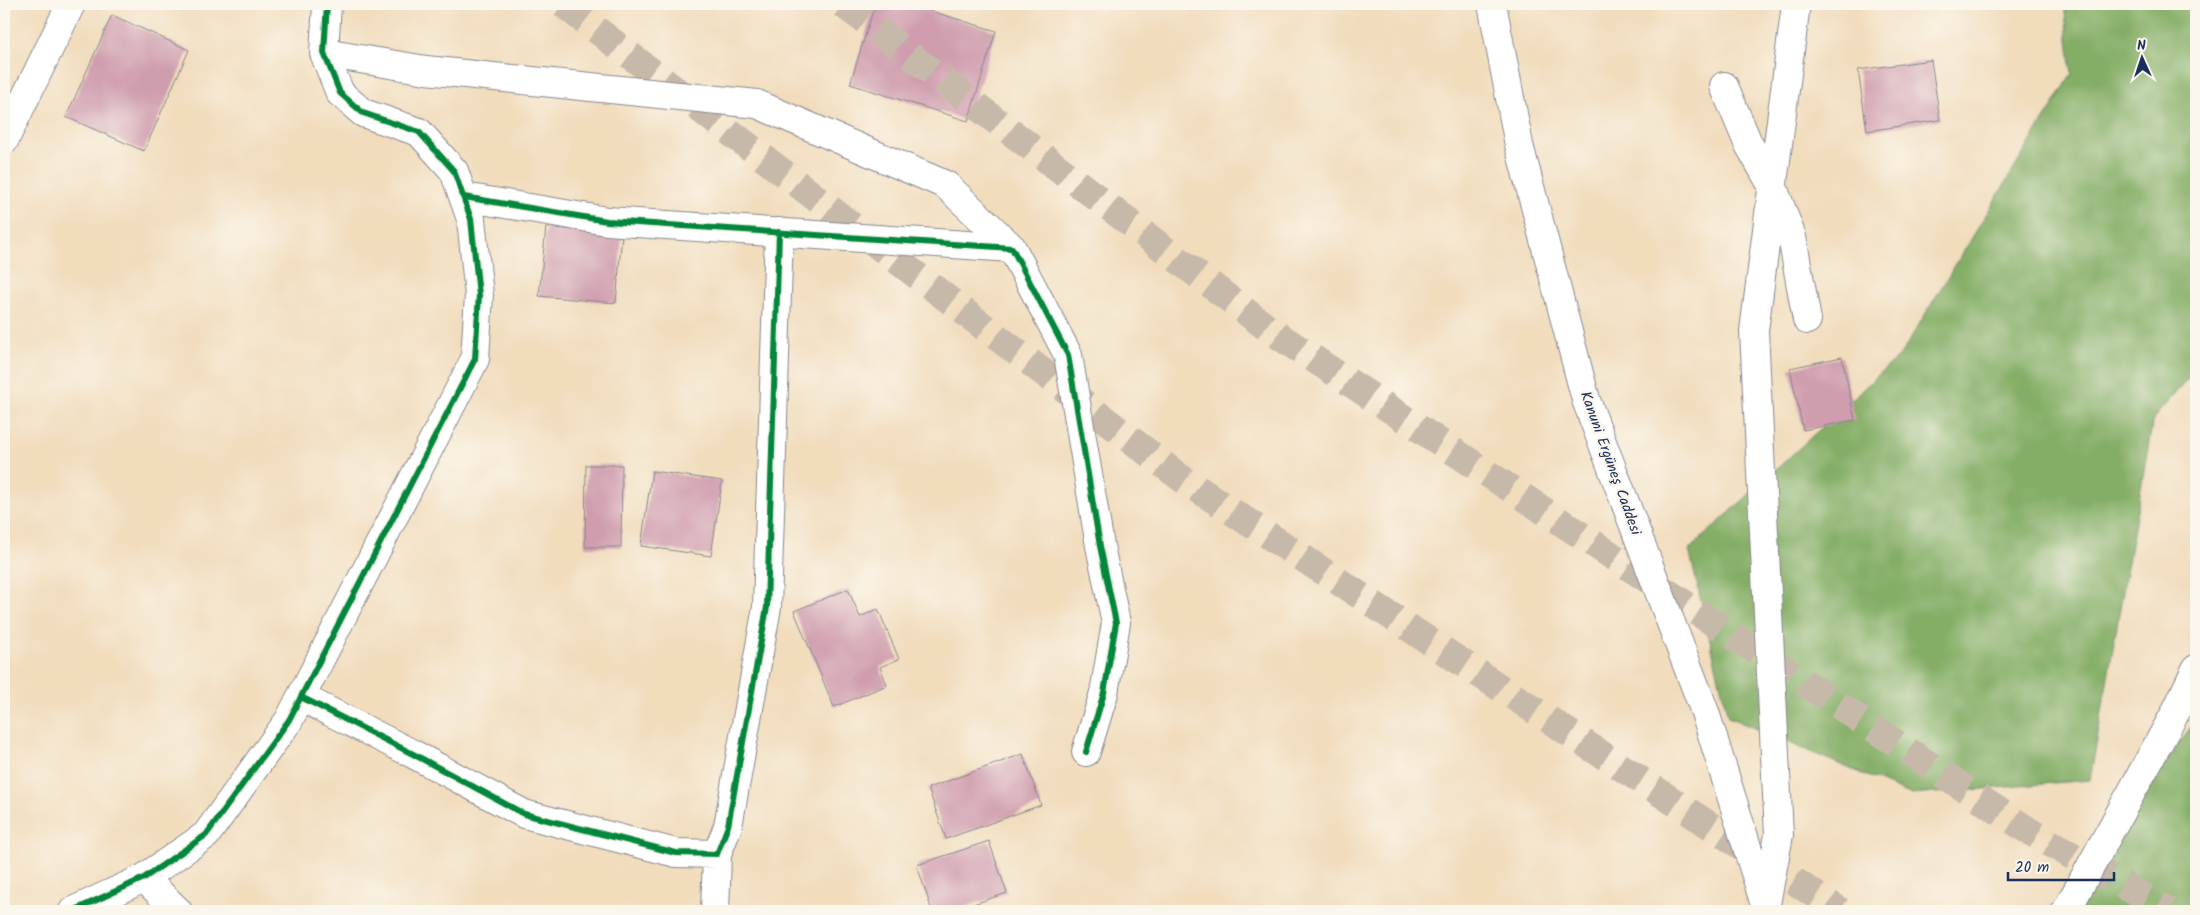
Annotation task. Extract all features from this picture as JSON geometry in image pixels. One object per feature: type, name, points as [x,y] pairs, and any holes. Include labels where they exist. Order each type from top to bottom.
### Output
[{"type":"street","points":[[7,125],[70,4]]},
{"type":"street","points":[[73,911],[144,878],[206,835],[289,720],[475,359],[479,295],[471,219],[454,171],[419,132],[363,113],[340,93],[324,53],[327,4]]},
{"type":"street","name":"Kanuni Ergüneş Caddesi","points":[[1492,4],[1519,145],[1586,400],[1704,712],[1766,909]]},
{"type":"street","points":[[1766,909],[1779,835],[1754,331],[1796,4]]},
{"type":"street","points":[[324,53],[426,70],[757,104],[946,186],[1012,248],[1068,355],[1100,546],[1116,623],[1104,693],[1086,752]]},
{"type":"street","points":[[1724,86],[1748,144],[1774,187],[1792,237],[1807,320]]},
{"type":"street","points":[[464,197],[607,221],[1012,248]]},
{"type":"street","points":[[715,911],[717,854],[728,826],[768,608],[779,232]]},
{"type":"street","points":[[2066,911],[2174,715],[2196,669]]},
{"type":"street","points":[[301,697],[413,754],[524,814],[676,853],[717,854]]},
{"type":"street","points":[[144,878],[178,911]]},
{"type":"green space","points":[[2064,4],[2196,4],[2196,369],[2153,419],[2090,780],[1912,795],[1728,717],[1689,550],[1901,354],[2072,74]]},
{"type":"green space","points":[[2196,720],[2196,911],[2055,911]]},
{"type":"building","points":[[644,4],[664,4],[663,8]]},
{"type":"building","points":[[875,4],[908,4],[996,31],[968,121],[850,84]]},
{"type":"building","points":[[112,15],[189,50],[144,151],[66,117]]},
{"type":"building","points":[[1931,60],[1940,120],[1867,131],[1858,70]]},
{"type":"building","points":[[546,227],[622,234],[616,303],[539,296]]},
{"type":"building","points":[[1842,357],[1855,420],[1803,430],[1790,368]]},
{"type":"building","points":[[586,465],[622,465],[621,547],[585,547]]},
{"type":"building","points":[[652,471],[722,481],[711,556],[641,546]]},
{"type":"building","points":[[848,589],[860,617],[878,609],[899,659],[880,667],[887,685],[834,707],[794,611]]},
{"type":"building","points":[[1023,754],[1041,805],[946,839],[928,788]]},
{"type":"building","points":[[989,841],[1007,893],[952,911],[932,911],[917,865]]},
{"type":"building","points":[[4,853],[10,861],[4,865]]},
{"type":"tunnel","points":[[563,4],[1181,478],[1840,911]]},
{"type":"tunnel","points":[[843,4],[1270,330],[2029,831],[2169,911]]},
{"type":"cycle path","points":[[73,911],[144,878],[206,835],[289,720],[475,359],[479,295],[471,219],[454,171],[419,132],[363,113],[340,93],[324,53],[327,4]]},
{"type":"cycle path","points":[[464,197],[607,221],[1012,248],[1068,355],[1100,546],[1116,623],[1104,693],[1086,752]]},
{"type":"cycle path","points":[[301,697],[413,754],[524,814],[676,853],[717,854],[728,826],[767,607],[779,232]]}]
